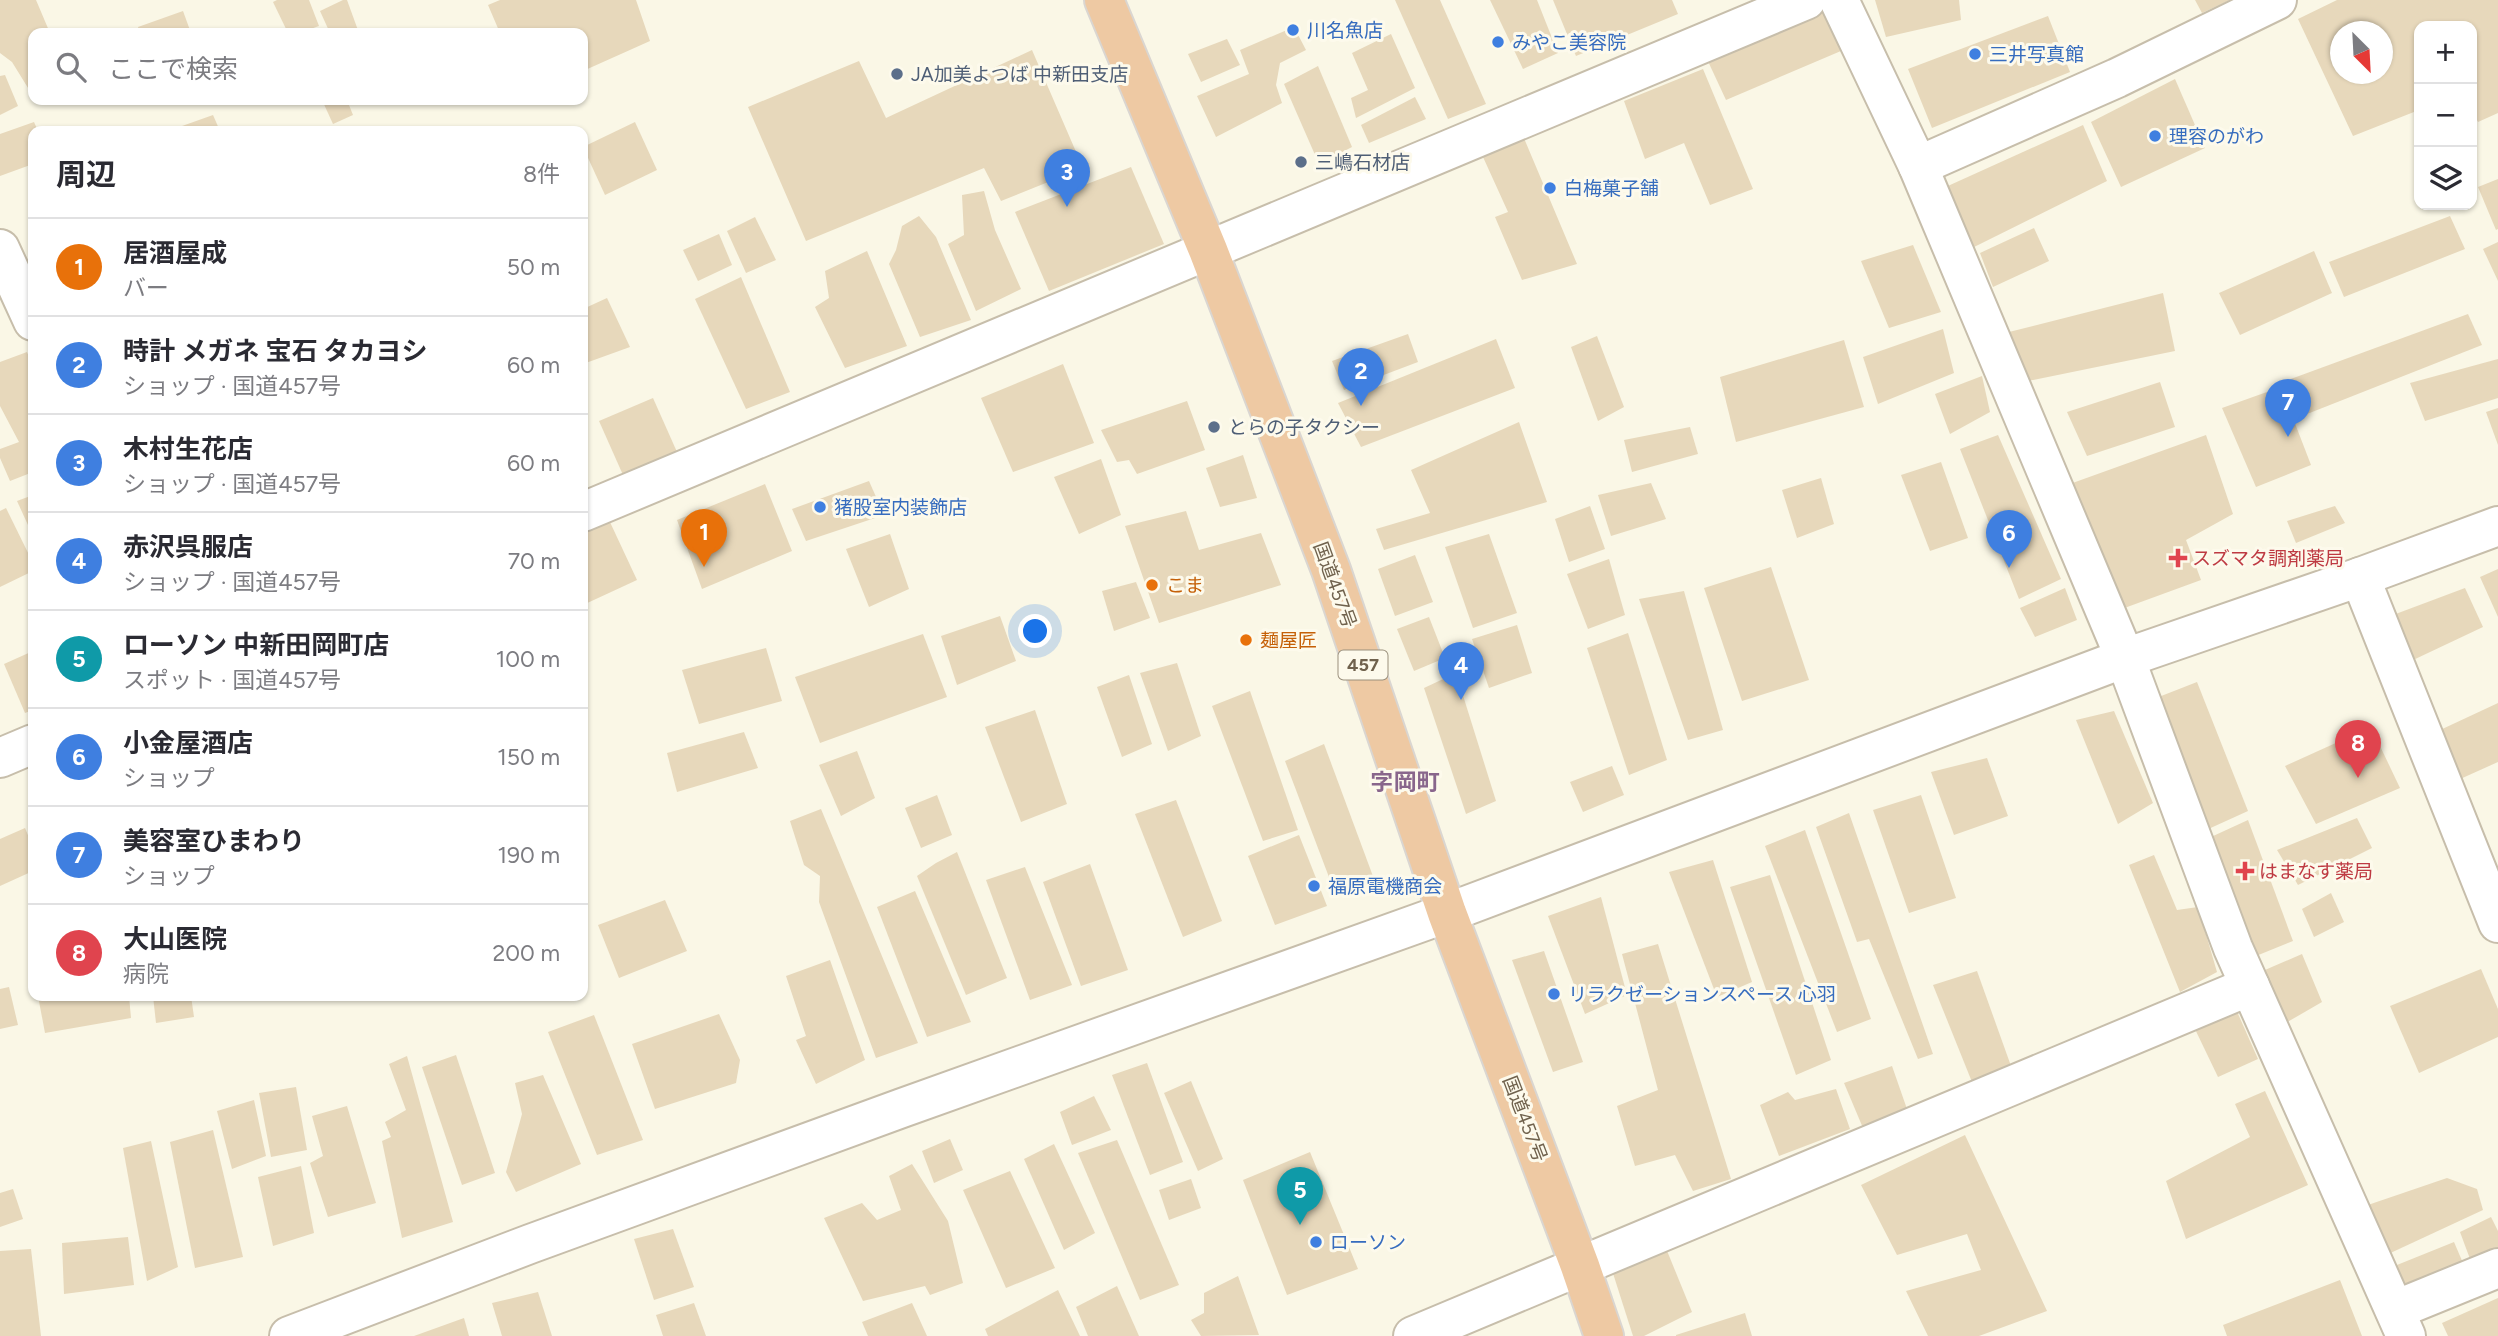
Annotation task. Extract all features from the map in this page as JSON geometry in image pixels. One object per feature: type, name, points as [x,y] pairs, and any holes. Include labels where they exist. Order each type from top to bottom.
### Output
[{"type":"highway","name":"国道457号","points":[[1104,0],[1208,250],[1331,570],[1447,913],[1604,1336]]},
{"type":"street","points":[[588,510],[1806,0]]},
{"type":"street","points":[[1839,0],[1919,166],[2125,658],[2233,948],[2400,1323],[2498,1268]]},
{"type":"street","points":[[1919,166],[2117,78],[2277,0]]},
{"type":"street","points":[[0,248],[28,310]]},
{"type":"street","points":[[289,1336],[850,1127],[1447,913],[2125,658],[2498,526]]},
{"type":"street","points":[[2360,577],[2498,923]]},
{"type":"street","points":[[0,758],[28,746]]},
{"type":"street","points":[[1413,1336],[2250,985]]},
{"type":"building","points":[[0,0],[36,0],[48,28],[28,28],[28,88],[12,62],[0,53]]},
{"type":"building","points":[[309,0],[319,26],[286,28],[273,2]]},
{"type":"building","points":[[347,0],[357,28],[328,28],[320,11]]},
{"type":"building","points":[[500,0],[636,0],[650,41],[588,69],[588,28],[498,28],[488,5]]},
{"type":"building","points":[[1395,0],[1440,0],[1486,104],[1448,119]]},
{"type":"building","points":[[1490,0],[1537,0],[1558,53],[1523,69]]},
{"type":"building","points":[[1553,0],[1672,0],[1678,14],[1576,56]]},
{"type":"building","points":[[1875,0],[1959,0],[1961,20],[1886,37]]},
{"type":"building","points":[[2195,0],[2230,0],[2202,13]]},
{"type":"building","points":[[2337,0],[2498,0],[2498,113],[2478,122],[2477,120],[2477,21],[2414,21],[2414,112],[2353,136],[2298,19]]},
{"type":"building","points":[[1826,5],[1848,48],[1726,100],[1706,57]]},
{"type":"building","points":[[183,11],[189,28],[138,28]]},
{"type":"building","points":[[2048,16],[2070,72],[1932,128],[1908,69]]},
{"type":"building","points":[[1294,27],[1306,50],[1280,63],[1276,85],[1282,103],[1216,137],[1197,96],[1249,74],[1240,50]]},
{"type":"building","points":[[1391,34],[1415,88],[1356,118],[1351,98],[1368,90],[1352,53]]},
{"type":"building","points":[[1227,39],[1240,65],[1201,82],[1188,54]]},
{"type":"building","points":[[1032,50],[1083,168],[1001,201],[984,168],[806,241],[748,107],[859,61],[886,118]]},
{"type":"building","points":[[1318,66],[1352,147],[1319,164],[1284,84]]},
{"type":"building","points":[[1703,69],[1753,189],[1710,205],[1684,143],[1645,159],[1624,101]]},
{"type":"building","points":[[5,75],[18,106],[0,115],[0,76]]},
{"type":"building","points":[[2175,79],[2205,148],[2121,187],[2091,122]]},
{"type":"building","points":[[1415,97],[1426,119],[1369,143],[1361,125]]},
{"type":"building","points":[[324,105],[349,105],[353,115],[333,124]]},
{"type":"building","points":[[213,115],[218,126],[182,126]]},
{"type":"building","points":[[34,122],[36,126],[28,126],[28,166],[0,176],[0,134]]},
{"type":"building","points":[[635,122],[657,170],[605,195],[588,158],[588,145]]},
{"type":"building","points":[[2083,125],[2107,181],[1964,252],[1939,190]]},
{"type":"building","points":[[1523,136],[1577,264],[1522,280],[1495,217],[1508,212],[1483,157]]},
{"type":"building","points":[[1131,167],[1164,244],[1049,291],[1015,212]]},
{"type":"building","points":[[2498,179],[2498,229],[2496,230],[2478,187]]},
{"type":"building","points":[[984,191],[995,230],[1021,289],[976,311],[948,244],[964,235],[962,195]]},
{"type":"building","points":[[919,216],[936,237],[971,320],[920,337],[889,264],[902,226]]},
{"type":"building","points":[[2450,216],[2465,249],[2344,297],[2329,262]]},
{"type":"building","points":[[755,217],[776,260],[746,273],[727,231]]},
{"type":"building","points":[[2034,228],[2049,261],[1993,287],[1980,253]]},
{"type":"building","points":[[719,234],[732,265],[698,281],[683,250]]},
{"type":"building","points":[[2498,242],[2498,281],[2483,249]]},
{"type":"building","points":[[1913,245],[1941,312],[1889,328],[1861,261]]},
{"type":"building","points":[[867,251],[907,346],[845,368],[815,307],[829,298],[825,271]]},
{"type":"building","points":[[2314,251],[2332,293],[2240,335],[2219,293]]},
{"type":"building","points":[[741,277],[790,392],[746,409],[695,299]]},
{"type":"building","points":[[2163,293],[2175,351],[2023,382],[2009,332]]},
{"type":"building","points":[[607,298],[630,347],[588,362],[588,307]]},
{"type":"building","points":[[2468,314],[2482,345],[2302,416],[2288,380]]},
{"type":"building","points":[[1943,329],[1954,373],[1878,404],[1863,357]]},
{"type":"building","points":[[1408,334],[1418,362],[1344,390],[1332,361]]},
{"type":"building","points":[[1597,336],[1624,407],[1598,421],[1571,347]]},
{"type":"building","points":[[1496,339],[1515,388],[1361,447],[1338,403]]},
{"type":"building","points":[[1844,340],[1864,407],[1736,442],[1720,377]]},
{"type":"building","points":[[27,352],[28,354],[28,474],[10,481],[0,458],[0,449],[19,442],[0,406],[0,362]]},
{"type":"building","points":[[2498,359],[2498,398],[2425,421],[2410,383]]},
{"type":"building","points":[[1063,364],[1094,443],[1013,472],[981,398]]},
{"type":"building","points":[[1982,376],[1990,412],[1950,434],[1935,394]]},
{"type":"building","points":[[2160,382],[2175,427],[2087,456],[2067,412]]},
{"type":"building","points":[[2281,387],[2311,465],[2256,487],[2222,408]]},
{"type":"building","points":[[653,398],[677,452],[623,475],[599,421]]},
{"type":"building","points":[[1187,401],[1205,450],[1137,474],[1129,460],[1117,462],[1101,430]]},
{"type":"building","points":[[2498,408],[2498,445],[2486,412]]},
{"type":"building","points":[[1519,422],[1547,502],[1384,550],[1376,529],[1430,513],[1411,470]]},
{"type":"building","points":[[1690,427],[1698,454],[1632,472],[1624,440]]},
{"type":"building","points":[[1998,435],[2061,579],[2019,599],[1960,449]]},
{"type":"building","points":[[2206,435],[2233,514],[2186,540],[2201,580],[2119,610],[2067,485]]},
{"type":"building","points":[[1243,455],[1257,498],[1220,507],[1206,468]]},
{"type":"building","points":[[1101,459],[1121,515],[1079,534],[1054,477]]},
{"type":"building","points":[[1941,462],[1968,538],[1930,551],[1901,475]]},
{"type":"building","points":[[1821,478],[1834,524],[1797,538],[1782,490]]},
{"type":"building","points":[[869,481],[884,515],[806,541],[792,509]]},
{"type":"building","points":[[1651,483],[1666,519],[1611,536],[1598,495]]},
{"type":"building","points":[[765,484],[792,551],[702,589],[677,520]]},
{"type":"building","points":[[28,497],[28,525],[17,501]]},
{"type":"building","points":[[1590,506],[1605,549],[1569,562],[1555,519]]},
{"type":"building","points":[[2335,506],[2345,523],[2296,543],[2287,521]]},
{"type":"building","points":[[6,508],[28,553],[28,573],[0,587],[0,511]]},
{"type":"building","points":[[1186,511],[1199,550],[1261,533],[1281,585],[1159,623],[1125,526]]},
{"type":"building","points":[[609,520],[637,580],[588,603],[588,530]]},
{"type":"building","points":[[890,534],[909,589],[869,607],[846,549]]},
{"type":"building","points":[[1489,534],[1517,613],[1473,628],[1445,547]]},
{"type":"building","points":[[1415,555],[1433,602],[1395,616],[1378,569]]},
{"type":"building","points":[[1609,559],[1625,615],[1588,629],[1567,574]]},
{"type":"building","points":[[1771,567],[1809,680],[1742,701],[1704,588]]},
{"type":"building","points":[[2498,569],[2498,617],[2480,577]]},
{"type":"building","points":[[1136,582],[1150,618],[1114,631],[1102,591]]},
{"type":"building","points":[[2065,588],[2077,620],[2035,637],[2020,608]]},
{"type":"building","points":[[2465,588],[2483,627],[2411,661],[2393,615]]},
{"type":"building","points":[[1684,591],[1723,730],[1688,740],[1639,599]]},
{"type":"building","points":[[1000,616],[1016,661],[957,685],[941,636]]},
{"type":"building","points":[[1429,617],[1445,658],[1414,671],[1397,629]]},
{"type":"building","points":[[1517,625],[1532,673],[1489,688],[1472,639]]},
{"type":"building","points":[[1628,633],[1667,760],[1629,775],[1587,648]]},
{"type":"building","points":[[923,634],[947,697],[820,743],[795,677]]},
{"type":"building","points":[[766,648],[782,701],[699,724],[682,670]]},
{"type":"building","points":[[28,653],[28,712],[25,713],[4,664]]},
{"type":"building","points":[[1177,663],[1201,736],[1168,751],[1140,673]]},
{"type":"building","points":[[1456,673],[1496,801],[1466,814],[1424,688]]},
{"type":"building","points":[[1129,675],[1152,744],[1122,757],[1097,687]]},
{"type":"building","points":[[2197,682],[2248,811],[2204,831],[2151,700]]},
{"type":"building","points":[[1250,691],[1298,830],[1263,841],[1212,706]]},
{"type":"building","points":[[2498,703],[2498,762],[2458,780],[2438,731]]},
{"type":"building","points":[[1035,710],[1067,804],[1021,822],[985,727]]},
{"type":"building","points":[[2114,711],[2153,803],[2118,824],[2076,720]]},
{"type":"building","points":[[2371,727],[2400,788],[2316,824],[2285,766]]},
{"type":"building","points":[[744,732],[758,768],[677,792],[667,753]]},
{"type":"building","points":[[1324,744],[1374,879],[1335,893],[1285,761]]},
{"type":"building","points":[[857,751],[875,798],[841,816],[819,765]]},
{"type":"building","points":[[1987,758],[2008,816],[1954,835],[1931,772]]},
{"type":"building","points":[[1612,766],[1624,795],[1583,812],[1570,782]]},
{"type":"building","points":[[937,795],[952,835],[921,848],[905,808]]},
{"type":"building","points":[[1921,795],[1956,898],[1909,913],[1873,810]]},
{"type":"building","points":[[1176,800],[1222,921],[1183,937],[1135,814]]},
{"type":"building","points":[[821,809],[918,1043],[876,1058],[819,902],[820,876],[804,865],[790,821]]},
{"type":"building","points":[[1849,813],[1933,1054],[1918,1059],[1869,939],[1857,942],[1816,827]]},
{"type":"building","points":[[2357,818],[2372,848],[2298,885],[2277,850]]},
{"type":"building","points":[[2248,820],[2293,941],[2256,956],[2211,837]]},
{"type":"building","points":[[25,828],[28,835],[28,873],[0,886],[0,839]]},
{"type":"building","points":[[1805,830],[1871,1019],[1837,1032],[1765,846]]},
{"type":"building","points":[[1299,835],[1327,906],[1275,925],[1248,856]]},
{"type":"building","points":[[957,852],[1007,978],[966,995],[917,876]]},
{"type":"building","points":[[2154,855],[2177,910],[2198,907],[2217,972],[2180,992],[2129,865]]},
{"type":"building","points":[[1713,860],[1752,982],[1717,997],[1669,872]]},
{"type":"building","points":[[1090,864],[1128,970],[1081,986],[1043,882]]},
{"type":"building","points":[[1025,867],[1072,985],[1030,1000],[986,880]]},
{"type":"building","points":[[1770,875],[1831,1060],[1796,1075],[1730,887]]},
{"type":"building","points":[[915,891],[971,1022],[927,1037],[877,907]]},
{"type":"building","points":[[2331,893],[2344,922],[2314,937],[2302,909]]},
{"type":"building","points":[[1601,897],[1627,995],[1585,1014],[1548,916]]},
{"type":"building","points":[[665,900],[687,951],[619,978],[598,925]]},
{"type":"building","points":[[1658,944],[1731,1179],[1693,1191],[1675,1155],[1635,1166],[1617,1106],[1658,1090],[1622,954]]},
{"type":"building","points":[[1544,951],[1583,1062],[1553,1072],[1512,960]]},
{"type":"building","points":[[2302,954],[2322,1002],[2284,1024],[2258,973]]},
{"type":"building","points":[[830,960],[865,1060],[816,1084],[796,1040],[806,1036],[786,976]]},
{"type":"building","points":[[2481,969],[2498,1009],[2498,1037],[2419,1073],[2390,1006]]},
{"type":"building","points":[[1977,971],[2011,1066],[1972,1082],[1933,985]]},
{"type":"building","points":[[9,987],[18,1025],[0,1029],[0,989]]},
{"type":"building","points":[[39,1001],[129,1001],[131,1018],[45,1033]]},
{"type":"building","points":[[154,1001],[192,1001],[194,1017],[156,1023]]},
{"type":"building","points":[[2235,1007],[2258,1059],[2218,1077],[2193,1025]]},
{"type":"building","points":[[719,1014],[740,1060],[736,1083],[655,1109],[632,1044]]},
{"type":"building","points":[[594,1015],[643,1140],[597,1155],[548,1032]]},
{"type":"building","points":[[456,1055],[495,1173],[462,1185],[422,1067]]},
{"type":"building","points":[[407,1056],[453,1222],[402,1238],[382,1141],[391,1137],[385,1122],[406,1110],[389,1064]]},
{"type":"building","points":[[1147,1063],[1183,1162],[1150,1175],[1112,1075]]},
{"type":"building","points":[[1892,1066],[1907,1109],[1863,1128],[1844,1083]]},
{"type":"building","points":[[543,1075],[581,1164],[516,1192],[506,1172],[522,1114],[515,1083]]},
{"type":"building","points":[[1191,1081],[1223,1159],[1198,1171],[1164,1093]]},
{"type":"building","points":[[296,1087],[307,1150],[271,1157],[259,1093]]},
{"type":"building","points":[[1836,1089],[1850,1129],[1779,1156],[1760,1105],[1788,1092],[1795,1100]]},
{"type":"building","points":[[2265,1091],[2308,1185],[2186,1239],[2166,1181],[2250,1137],[2235,1104]]},
{"type":"building","points":[[1094,1096],[1111,1130],[1072,1145],[1060,1112]]},
{"type":"building","points":[[254,1100],[266,1156],[232,1169],[217,1111]]},
{"type":"building","points":[[347,1106],[376,1203],[328,1217],[310,1163],[323,1156],[312,1116]]},
{"type":"building","points":[[213,1130],[243,1257],[195,1268],[170,1142]]},
{"type":"building","points":[[1965,1135],[2047,1311],[1979,1336],[1928,1336],[1906,1291],[1981,1270],[1967,1234],[1897,1255],[1861,1185]]},
{"type":"building","points":[[950,1139],[963,1170],[934,1183],[922,1151]]},
{"type":"building","points":[[1117,1140],[1179,1285],[1140,1300],[1078,1153]]},
{"type":"building","points":[[151,1141],[178,1267],[147,1281],[123,1148]]},
{"type":"building","points":[[1054,1144],[1095,1233],[1064,1250],[1024,1159]]},
{"type":"building","points":[[1310,1152],[1358,1269],[1287,1295],[1243,1180]]},
{"type":"building","points":[[912,1164],[948,1221],[963,1283],[930,1295],[925,1286],[863,1301],[824,1218],[862,1203],[877,1220],[901,1210],[889,1176]]},
{"type":"building","points":[[301,1166],[314,1233],[273,1246],[258,1177]]},
{"type":"building","points":[[1010,1171],[1055,1268],[1006,1288],[963,1190]]},
{"type":"building","points":[[2447,1178],[2477,1189],[2483,1210],[2384,1256],[2362,1207]]},
{"type":"building","points":[[1191,1179],[1201,1208],[1169,1220],[1159,1190]]},
{"type":"building","points":[[13,1189],[23,1219],[0,1227],[0,1193]]},
{"type":"building","points":[[2491,1217],[2498,1231],[2498,1254],[2473,1267],[2460,1232]]},
{"type":"building","points":[[673,1229],[694,1287],[654,1300],[634,1239]]},
{"type":"building","points":[[128,1237],[134,1285],[64,1294],[62,1243]]},
{"type":"building","points":[[1663,1241],[1692,1312],[1644,1336],[1633,1336],[1610,1264]]},
{"type":"building","points":[[2454,1242],[2466,1270],[2400,1298],[2387,1269]]},
{"type":"building","points":[[31,1249],[41,1336],[0,1336],[0,1251]]},
{"type":"building","points":[[1238,1276],[1259,1335],[1201,1336],[1191,1320],[1204,1313],[1204,1293]]},
{"type":"building","points":[[2340,1280],[2362,1336],[2227,1336],[2223,1325]]},
{"type":"building","points":[[1117,1286],[1139,1336],[1088,1336],[1076,1307]]},
{"type":"building","points":[[1058,1290],[1080,1336],[988,1336],[985,1329]]},
{"type":"building","points":[[538,1292],[552,1336],[502,1336],[492,1303]]},
{"type":"building","points":[[2498,1298],[2498,1336],[2448,1336],[2442,1323]]},
{"type":"building","points":[[694,1303],[706,1336],[663,1336],[656,1315]]},
{"type":"building","points":[[912,1303],[927,1336],[868,1336],[862,1322]]},
{"type":"building","points":[[1745,1313],[1752,1336],[1676,1336],[1676,1335]]},
{"type":"building","points":[[464,1318],[469,1336],[414,1336]]},
{"type":"place","name":"川名魚店","points":[[1293,30]]},
{"type":"place","name":"みやこ美容院","points":[[1498,42]]},
{"type":"place","name":"三井写真館","points":[[1975,54]]},
{"type":"place","name":"JA加美よつば 中新田支店","points":[[897,74]]},
{"type":"place","name":"理容のがわ","points":[[2155,136]]},
{"type":"place","name":"三嶋石材店","points":[[1301,162]]},
{"type":"place","name":"白梅菓子舗","points":[[1550,188]]},
{"type":"place","name":"木村生花店","points":[[1067,207]]},
{"type":"place","name":"時計 メガネ 宝石 タカヨシ","points":[[1361,406]]},
{"type":"place","name":"とらの子タクシー","points":[[1214,427]]},
{"type":"place","name":"美容室ひまわり","points":[[2288,437]]},
{"type":"place","name":"猪股室内装飾店","points":[[820,507]]},
{"type":"place","name":"スズマタ調剤薬局","points":[[2178,558]]},
{"type":"place","name":"居酒屋成","points":[[704,567]]},
{"type":"place","name":"小金屋酒店","points":[[2009,568]]},
{"type":"place","name":"こま","points":[[1152,585]]},
{"type":"place","name":"麺屋匠","points":[[1246,640]]},
{"type":"place","name":"赤沢呉服店","points":[[1461,700]]},
{"type":"place","name":"大山医院","points":[[2358,778]]},
{"type":"place","name":"はまなす薬局","points":[[2245,871]]},
{"type":"place","name":"福原電機商会","points":[[1314,886]]},
{"type":"place","name":"リラクゼーションスペース 心羽","points":[[1554,994]]},
{"type":"place","name":"ローソン 中新田岡町店","points":[[1300,1225]]},
{"type":"place","name":"ローソン","points":[[1316,1242]]},
{"type":"district","name":"字岡町","points":[[1405,782]]}]
